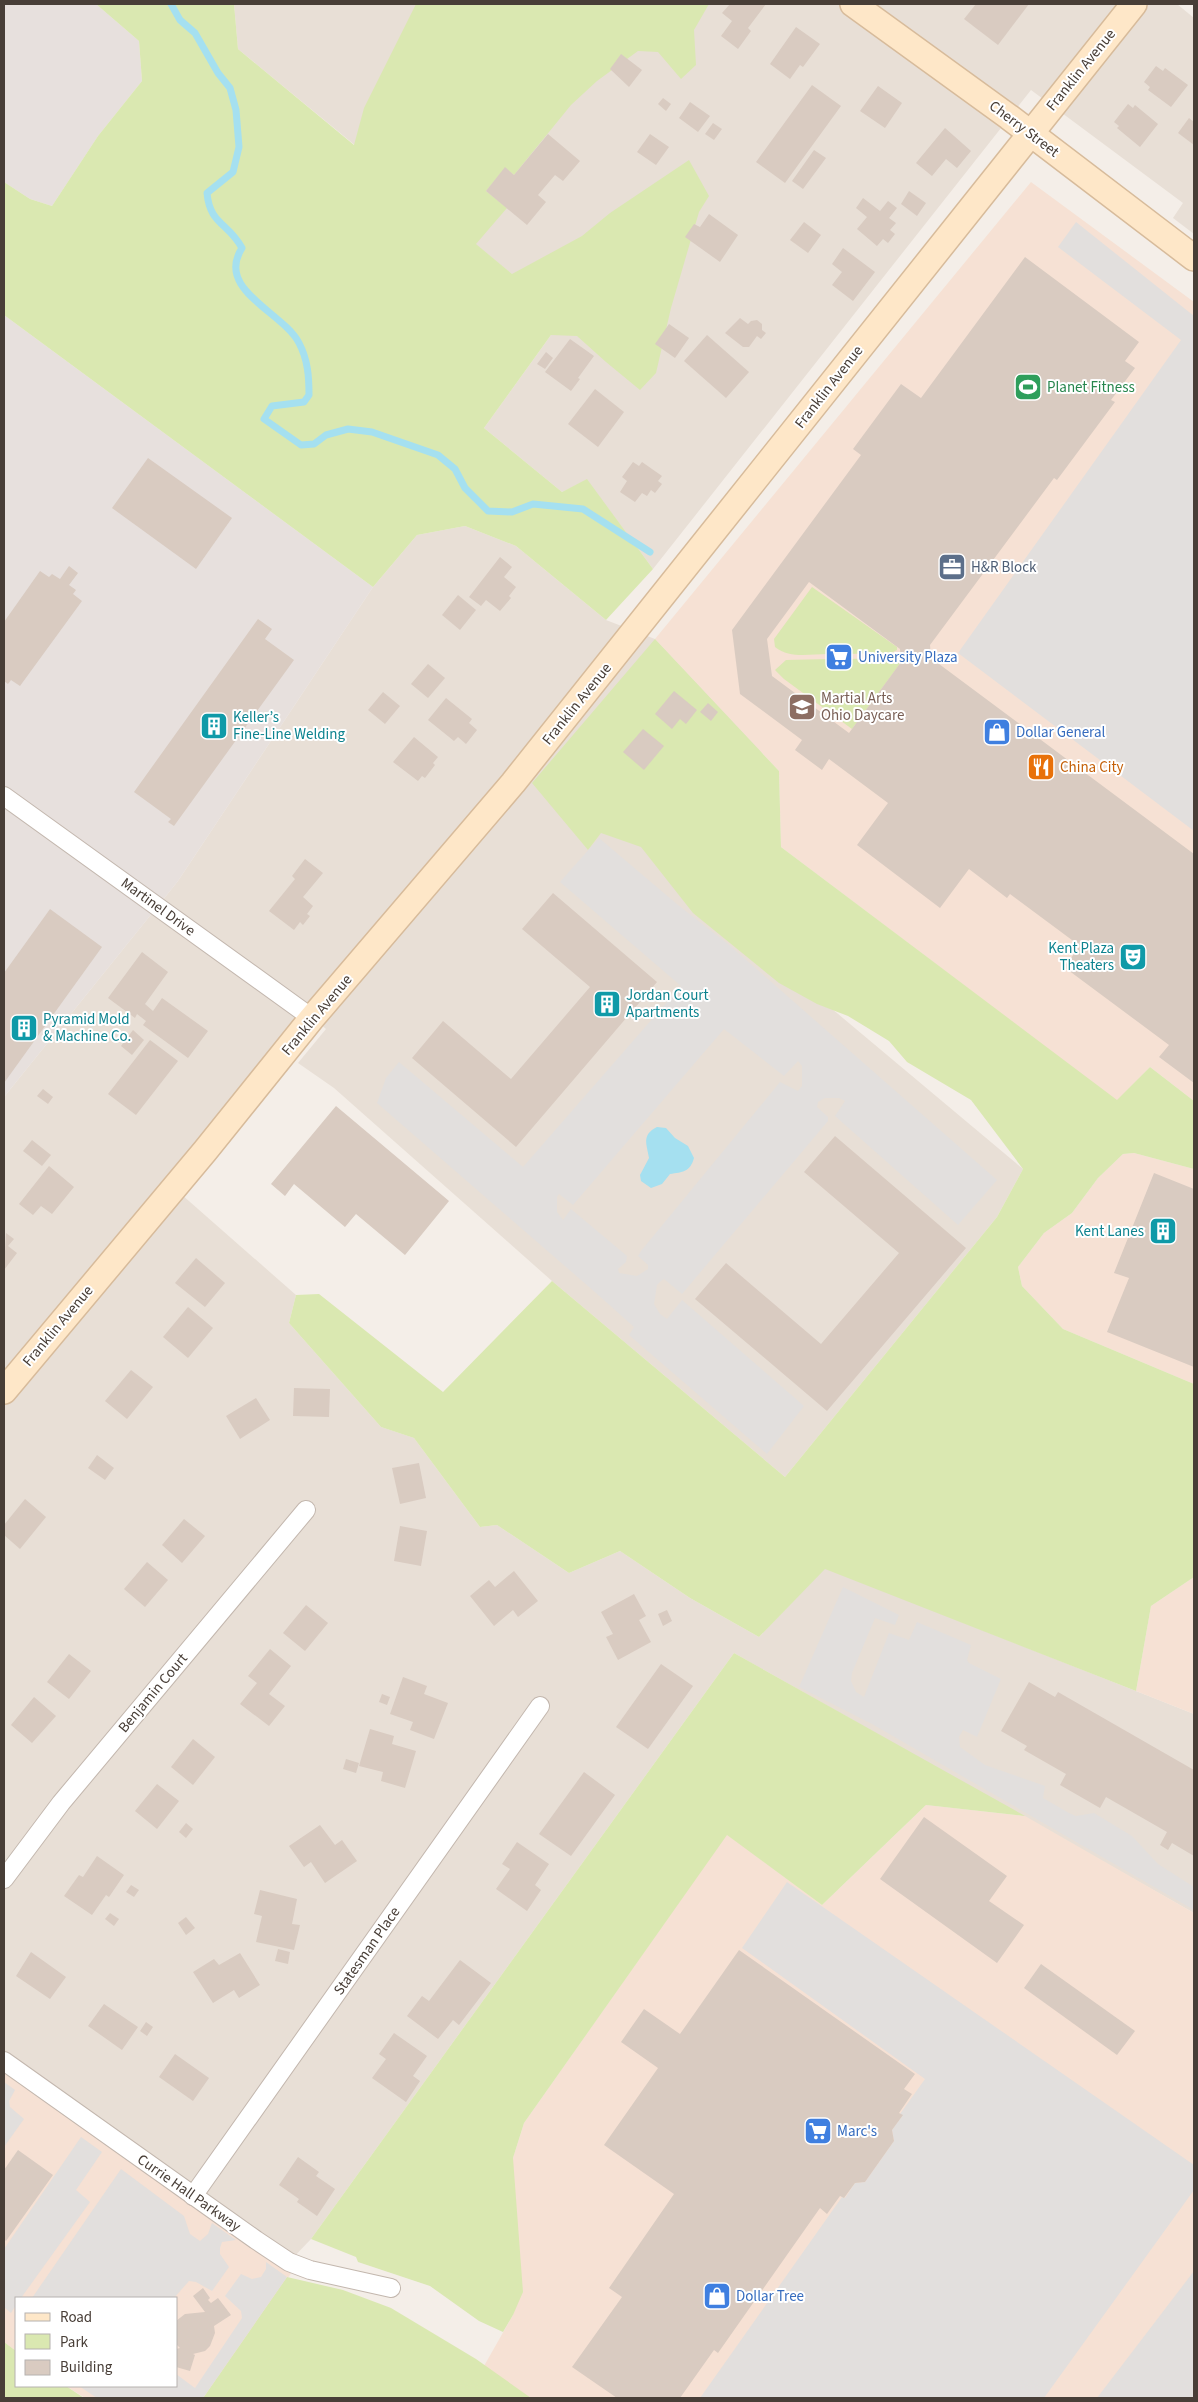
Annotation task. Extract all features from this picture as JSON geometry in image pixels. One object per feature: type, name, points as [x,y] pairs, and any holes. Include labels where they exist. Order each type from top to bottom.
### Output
[{"type":"street","name":"Cherry Street","points":[[853,4],[1030,133],[1194,258]]},
{"type":"street","name":"Franklin Avenue","points":[[4,1391],[217,1136],[312,1018],[513,783],[1134,4]]},
{"type":"street","name":"Martinel Drive","points":[[4,796],[312,1018]]},
{"type":"street","name":"Benjamin Court","points":[[4,1879],[61,1802],[306,1510]]},
{"type":"street","name":"Statesman Place","points":[[194,2196],[540,1706]]},
{"type":"street","name":"Currie Hall Parkway","points":[[4,2061],[289,2262],[310,2270],[392,2288]]},
{"type":"shaded area","points":[[4,4],[96,4],[139,41],[142,81],[98,136],[52,206],[30,199],[4,182]]},
{"type":"shaded area","points":[[234,4],[1177,4],[1194,18],[1194,234],[1173,218],[1183,203],[1031,90],[653,569],[587,480],[562,492],[484,428],[564,317],[238,49]]},
{"type":"shaded area","points":[[1031,182],[1194,302],[1194,1101],[1150,1067],[1117,1101],[781,847],[779,771],[655,639]]},
{"type":"shaded area","points":[[1076,222],[1194,316],[1194,831],[958,653],[1181,340],[1058,247]]},
{"type":"shaded area","points":[[4,315],[373,587],[178,881],[4,1097]]},
{"type":"shaded area","points":[[465,526],[516,546],[606,620],[655,639],[762,752],[646,853],[1023,1169],[997,1217],[785,1477],[552,1281],[334,1088],[298,1063],[326,1029],[313,1018],[173,1187],[296,1295],[289,1323],[381,1427],[414,1438],[480,1527],[497,1525],[569,1573],[620,1551],[690,1598],[759,1637],[825,1568],[1194,1714],[1194,1913],[734,1653],[311,2239],[289,2262],[4,2061],[4,1097],[178,881],[373,587],[417,535]]},
{"type":"shaded area","points":[[599,838],[678,905],[728,944],[997,1180],[958,1225],[835,1116],[845,1101],[839,1098],[825,1098],[818,1102],[817,1107],[828,1117],[828,1121],[682,1294],[664,1279],[657,1285],[654,1304],[660,1314],[667,1319],[682,1300],[804,1406],[767,1454],[629,1335],[634,1327],[377,1103],[386,1078],[399,1062],[523,1167],[681,986],[560,882]],"holes":[[[724,1029],[784,1076],[798,1061],[802,1066],[802,1086],[798,1091],[780,1082],[641,1251],[638,1256],[648,1265],[648,1269],[637,1276],[619,1273],[618,1269],[626,1262],[627,1256],[571,1209],[563,1220],[557,1212],[557,1197],[559,1194],[573,1205]]]},
{"type":"shaded area","points":[[1134,1153],[1194,1169],[1194,1384],[1063,1329],[1022,1286],[1018,1267],[1044,1233],[1072,1213],[1098,1178],[1123,1154]]},
{"type":"shaded area","points":[[1194,1577],[1194,1714],[1136,1691],[1151,1606]]},
{"type":"shaded area","points":[[843,1587],[899,1615],[895,1625],[875,1618],[852,1673],[851,1681],[856,1692],[864,1697],[889,1633],[909,1640],[917,1622],[971,1645],[967,1660],[969,1663],[1001,1679],[977,1737],[963,1730],[959,1737],[960,1747],[985,1765],[1045,1786],[1043,1798],[1069,1813],[1076,1816],[1094,1813],[1132,1836],[1158,1864],[1194,1887],[1194,1910],[872,1724],[799,1687]]},
{"type":"shaded area","points":[[926,1805],[1025,1816],[1194,1913],[1194,2398],[529,2398],[484,2366],[513,2315],[513,2158],[524,2123],[727,1834],[822,1905]]},
{"type":"shaded area","points":[[787,1882],[1194,2165],[1194,2190],[1044,2398],[700,2398],[842,2197],[845,2198],[855,2183],[865,2182],[894,2141],[892,2130],[902,2116],[900,2114],[925,2079],[742,1948]]},
{"type":"shaded area","points":[[4,2061],[297,2265],[203,2398],[85,2398],[68,2387],[178,2387],[178,2297],[15,2297],[15,2350],[4,2342]]},
{"type":"shaded area","points":[[4,2082],[15,2090],[9,2101],[10,2107],[24,2119],[4,2147]]},
{"type":"shaded area","points":[[81,2137],[102,2152],[76,2190],[90,2202],[22,2297],[15,2297],[15,2307],[11,2313],[4,2307],[4,2249]]},
{"type":"shaded area","points":[[121,2169],[184,2216],[190,2234],[200,2241],[208,2234],[212,2223],[236,2240],[222,2242],[220,2254],[229,2267],[212,2291],[196,2282],[189,2281],[175,2297],[33,2297]]},
{"type":"shaded area","points":[[266,2262],[287,2277],[203,2398],[97,2398],[80,2387],[178,2387],[178,2375],[195,2388],[242,2318],[241,2311],[225,2296],[241,2274],[252,2279],[261,2277],[266,2269]]},
{"type":"shaded area","points":[[1194,2271],[1194,2398],[1097,2398]]},
{"type":"green space","points":[[96,4],[234,4],[238,49],[354,145],[364,108],[416,4],[709,4],[694,30],[696,65],[681,79],[658,52],[638,51],[597,81],[571,105],[514,175],[505,168],[486,191],[507,208],[476,244],[512,274],[582,236],[610,213],[689,160],[709,196],[699,212],[671,308],[656,373],[640,390],[577,336],[551,335],[484,428],[562,492],[587,479],[653,569],[606,620],[516,546],[465,526],[417,535],[373,587],[4,315],[4,182],[30,199],[52,206],[98,136],[142,81],[139,41]]},
{"type":"green space","points":[[812,587],[897,647],[897,650],[891,653],[847,654],[843,648],[837,646],[832,647],[828,654],[800,655],[787,653],[775,647],[774,639]]},
{"type":"green space","points":[[655,639],[779,771],[781,847],[1117,1100],[1150,1067],[1194,1101],[1194,1169],[1134,1153],[1123,1154],[1098,1178],[1072,1213],[1044,1233],[1018,1267],[1022,1286],[1063,1329],[1194,1384],[1194,1577],[1151,1606],[1136,1691],[825,1569],[759,1637],[690,1598],[620,1551],[569,1573],[497,1525],[480,1527],[414,1438],[381,1427],[289,1323],[296,1295],[319,1294],[443,1392],[552,1281],[785,1477],[997,1217],[1023,1169],[971,1100],[907,1062],[889,1041],[848,1016],[817,1004],[779,983],[693,913],[641,847],[601,833],[588,850],[532,783]]},
{"type":"green space","points":[[888,658],[899,661],[899,665],[852,729],[784,679],[775,670],[786,660],[828,659],[833,665],[839,667],[847,659]]},
{"type":"green space","points":[[734,1653],[1025,1816],[926,1805],[822,1905],[727,1835],[524,2123],[513,2158],[523,2292],[503,2332],[479,2321],[430,2286],[358,2262],[356,2257],[311,2239]]},
{"type":"green space","points":[[287,2277],[343,2290],[391,2308],[476,2359],[531,2398],[203,2398]]},
{"type":"green space","points":[[4,2342],[15,2350],[15,2387],[68,2387],[84,2398],[4,2398]]},
{"type":"water","points":[[657,1127],[666,1128],[675,1138],[688,1146],[694,1158],[688,1169],[670,1174],[662,1184],[651,1188],[641,1181],[640,1175],[649,1158],[646,1144],[647,1137]]},
{"type":"building","points":[[730,4],[766,4],[748,28],[751,31],[738,49],[721,36],[732,21],[722,13]]},
{"type":"building","points":[[976,4],[1029,4],[998,45],[964,19]]},
{"type":"building","points":[[796,27],[820,44],[803,67],[800,65],[790,79],[770,64]]},
{"type":"building","points":[[621,54],[642,70],[629,87],[610,69]]},
{"type":"building","points":[[1156,66],[1163,71],[1165,68],[1188,85],[1171,107],[1148,90],[1150,87],[1144,82]]},
{"type":"building","points":[[812,85],[841,106],[785,183],[756,162]]},
{"type":"building","points":[[878,86],[902,103],[885,128],[860,111]]},
{"type":"building","points":[[663,98],[671,104],[666,111],[658,104]]},
{"type":"building","points":[[690,102],[710,116],[698,132],[679,118]]},
{"type":"building","points":[[1128,104],[1133,108],[1135,105],[1158,124],[1140,147],[1117,128],[1119,126],[1114,122]]},
{"type":"building","points":[[1189,118],[1194,122],[1194,145],[1178,133]]},
{"type":"building","points":[[713,123],[722,129],[714,140],[705,134]]},
{"type":"building","points":[[945,128],[971,151],[957,168],[946,159],[932,176],[916,163]]},
{"type":"building","points":[[548,134],[580,161],[563,181],[555,175],[538,195],[546,202],[527,225],[486,191],[505,167],[514,175]]},
{"type":"building","points":[[650,134],[669,147],[656,165],[637,152]]},
{"type":"building","points":[[814,150],[826,158],[803,189],[792,181]]},
{"type":"building","points":[[909,191],[926,203],[917,216],[901,204]]},
{"type":"building","points":[[863,198],[880,211],[888,201],[897,208],[889,218],[896,223],[890,230],[895,234],[888,243],[883,239],[877,246],[857,229],[867,217],[856,208]]},
{"type":"building","points":[[709,214],[738,235],[720,262],[685,237],[694,224],[700,227]]},
{"type":"building","points":[[804,222],[821,235],[808,253],[790,240]]},
{"type":"building","points":[[843,248],[875,272],[853,301],[832,285],[842,272],[832,264]]},
{"type":"building","points":[[1025,257],[1139,342],[1125,361],[1135,368],[1111,400],[1115,402],[1057,480],[1054,478],[930,645],[931,658],[1194,854],[1194,1083],[1159,1057],[1169,1045],[1064,967],[1080,946],[1010,894],[1007,898],[969,869],[940,908],[857,845],[888,803],[829,759],[822,770],[795,750],[802,740],[740,694],[732,630],[861,455],[853,449],[901,384],[921,398]],"holes":[[[809,582],[900,649],[901,662],[849,733],[772,676],[767,639]]]},
{"type":"building","points":[[740,318],[748,324],[751,321],[757,320],[762,324],[762,330],[766,333],[761,339],[757,336],[749,347],[743,347],[725,333]]},
{"type":"building","points":[[669,324],[689,338],[675,358],[655,344]]},
{"type":"building","points":[[707,335],[749,372],[726,398],[684,361]]},
{"type":"building","points":[[570,339],[594,356],[571,391],[545,372]]},
{"type":"building","points":[[546,352],[553,358],[545,369],[537,364]]},
{"type":"building","points":[[595,389],[624,412],[598,447],[568,424]]},
{"type":"building","points":[[148,458],[232,518],[196,569],[112,508]]},
{"type":"building","points":[[633,462],[639,466],[642,462],[662,476],[658,481],[662,484],[655,493],[651,490],[647,496],[642,493],[635,502],[620,492],[627,481],[622,477]]},
{"type":"building","points":[[500,557],[512,567],[504,577],[516,587],[509,596],[511,598],[500,611],[486,600],[481,606],[469,597]]},
{"type":"building","points":[[69,566],[78,573],[69,585],[76,590],[73,594],[82,601],[20,686],[11,680],[8,684],[4,681],[4,622],[40,571],[49,577],[52,574],[60,579]]},
{"type":"building","points":[[458,595],[476,610],[460,630],[442,615]]},
{"type":"building","name":"Keller’s Fine-Line Welding","points":[[258,619],[272,629],[265,639],[294,660],[174,826],[168,822],[171,819],[134,792]]},
{"type":"building","points":[[428,664],[445,678],[428,698],[411,684]]},
{"type":"building","points":[[674,691],[697,710],[686,724],[680,719],[672,729],[655,714]]},
{"type":"building","points":[[383,692],[400,706],[385,724],[368,710]]},
{"type":"building","points":[[446,698],[472,719],[469,723],[477,730],[466,744],[458,737],[454,741],[428,720]]},
{"type":"building","points":[[708,703],[718,712],[711,721],[700,712]]},
{"type":"building","points":[[643,729],[664,746],[644,770],[623,752]]},
{"type":"building","points":[[414,737],[438,757],[433,763],[435,765],[425,778],[422,776],[418,781],[393,762]]},
{"type":"building","points":[[305,859],[323,873],[303,897],[313,906],[307,914],[310,916],[303,925],[300,922],[294,930],[269,911],[295,879],[292,876]]},
{"type":"building","name":"Jordan Court Apartments","points":[[553,893],[657,982],[516,1147],[412,1058],[443,1021],[511,1079],[590,987],[522,929]]},
{"type":"building","name":"Pyramid Mold & Machine Co.","points":[[50,909],[102,947],[4,1083],[4,973]]},
{"type":"building","points":[[142,952],[168,972],[145,1004],[153,1011],[162,998],[208,1031],[188,1058],[143,1025],[146,1021],[137,1014],[135,1018],[108,998]]},
{"type":"building","points":[[133,1030],[144,1040],[132,1055],[121,1046]]},
{"type":"building","points":[[150,1040],[178,1061],[136,1115],[108,1094]]},
{"type":"building","points":[[43,1089],[53,1097],[48,1104],[37,1096]]},
{"type":"building","points":[[336,1106],[449,1201],[405,1255],[356,1214],[345,1227],[294,1184],[285,1196],[271,1184]]},
{"type":"building","points":[[835,1136],[966,1248],[827,1411],[695,1299],[726,1263],[821,1344],[899,1253],[804,1172]]},
{"type":"building","points":[[32,1140],[51,1155],[42,1166],[23,1151]]},
{"type":"building","points":[[49,1166],[74,1187],[52,1214],[41,1206],[33,1215],[19,1204]]},
{"type":"building","name":"Kent Lanes","points":[[1154,1173],[1194,1189],[1194,1367],[1107,1332],[1129,1278],[1114,1273]]},
{"type":"building","points":[[6,1233],[14,1239],[8,1246],[17,1253],[4,1270]]},
{"type":"building","points":[[196,1258],[225,1283],[205,1307],[175,1283]]},
{"type":"building","points":[[188,1307],[213,1328],[188,1358],[163,1337]]},
{"type":"building","points":[[131,1370],[153,1387],[127,1419],[105,1401]]},
{"type":"building","points":[[294,1388],[330,1389],[329,1417],[293,1416]]},
{"type":"building","points":[[256,1398],[270,1420],[240,1439],[226,1416]]},
{"type":"building","points":[[97,1455],[114,1468],[105,1480],[88,1468]]},
{"type":"building","points":[[419,1463],[426,1498],[400,1504],[392,1468]]},
{"type":"building","points":[[25,1499],[46,1517],[20,1549],[4,1535],[4,1525]]},
{"type":"building","points":[[184,1519],[205,1536],[182,1563],[162,1545]]},
{"type":"building","points":[[400,1526],[427,1531],[421,1566],[394,1561]]},
{"type":"building","points":[[147,1562],[168,1580],[145,1607],[124,1589]]},
{"type":"building","points":[[514,1571],[538,1601],[518,1617],[513,1610],[494,1626],[470,1596],[489,1580],[495,1587]]},
{"type":"building","points":[[634,1594],[646,1616],[639,1620],[651,1642],[618,1660],[606,1637],[613,1634],[601,1612]]},
{"type":"building","points":[[306,1605],[328,1623],[305,1651],[283,1633]]},
{"type":"building","points":[[667,1610],[672,1621],[663,1626],[658,1614]]},
{"type":"building","points":[[270,1649],[291,1666],[269,1694],[285,1706],[269,1726],[240,1704],[257,1683],[248,1676]]},
{"type":"building","points":[[69,1654],[91,1671],[69,1699],[47,1682]]},
{"type":"building","points":[[661,1664],[693,1686],[648,1749],[616,1727]]},
{"type":"building","points":[[403,1677],[427,1686],[424,1694],[448,1703],[434,1739],[410,1730],[413,1722],[390,1714]]},
{"type":"building","points":[[1029,1682],[1055,1697],[1058,1692],[1194,1770],[1194,1856],[1172,1843],[1168,1850],[1160,1845],[1167,1832],[1106,1797],[1100,1808],[1060,1785],[1066,1774],[1024,1750],[1027,1746],[1001,1731]]},
{"type":"building","points":[[382,1694],[390,1697],[387,1705],[379,1702]]},
{"type":"building","points":[[34,1697],[56,1716],[32,1743],[11,1725]]},
{"type":"building","points":[[370,1729],[394,1736],[392,1744],[416,1751],[405,1788],[381,1781],[383,1772],[359,1766]]},
{"type":"building","points":[[193,1739],[215,1757],[193,1785],[171,1767]]},
{"type":"building","points":[[346,1759],[359,1763],[356,1773],[343,1769]]},
{"type":"building","points":[[584,1772],[615,1795],[571,1856],[539,1834]]},
{"type":"building","points":[[157,1784],[179,1801],[157,1829],[135,1811]]},
{"type":"building","points":[[924,1817],[1007,1876],[989,1901],[1024,1925],[997,1963],[880,1879]]},
{"type":"building","points":[[186,1823],[193,1829],[186,1838],[179,1832]]},
{"type":"building","points":[[320,1825],[335,1845],[342,1840],[357,1861],[325,1883],[311,1862],[304,1867],[289,1846]]},
{"type":"building","points":[[517,1842],[549,1864],[535,1885],[541,1890],[527,1911],[496,1889],[510,1869],[502,1864]]},
{"type":"building","points":[[97,1856],[124,1875],[109,1897],[106,1895],[92,1915],[64,1896],[79,1875],[83,1877]]},
{"type":"building","points":[[131,1885],[139,1890],[134,1897],[126,1892]]},
{"type":"building","points":[[260,1890],[297,1899],[292,1924],[300,1925],[294,1950],[256,1942],[262,1916],[254,1914]]},
{"type":"building","points":[[110,1913],[119,1919],[114,1926],[105,1919]]},
{"type":"building","points":[[186,1917],[195,1928],[186,1935],[178,1923]]},
{"type":"building","points":[[278,1949],[290,1952],[288,1964],[275,1961]]},
{"type":"building","points":[[739,1950],[915,2074],[904,2089],[912,2094],[899,2113],[903,2115],[892,2130],[894,2141],[865,2182],[855,2183],[844,2198],[840,2196],[827,2214],[820,2208],[718,2353],[714,2350],[680,2398],[617,2398],[572,2367],[622,2297],[609,2288],[674,2194],[604,2145],[658,2068],[621,2042],[644,2009],[680,2034]]},
{"type":"building","points":[[31,1952],[66,1977],[50,1999],[16,1976]]},
{"type":"building","points":[[240,1953],[260,1985],[239,1998],[234,1990],[213,2003],[193,1972],[214,1959],[219,1965]]},
{"type":"building","points":[[460,1960],[491,1983],[459,2025],[453,2020],[438,2039],[407,2016],[422,1996],[429,2001]]},
{"type":"building","points":[[1041,1964],[1135,2031],[1117,2055],[1024,1988]]},
{"type":"building","points":[[104,2004],[138,2027],[122,2050],[88,2026]]},
{"type":"building","points":[[146,2022],[153,2027],[147,2036],[140,2031]]},
{"type":"building","points":[[394,2033],[427,2056],[413,2076],[420,2081],[406,2102],[372,2078],[386,2059],[379,2054]]},
{"type":"building","points":[[175,2054],[209,2078],[193,2101],[159,2077]]},
{"type":"building","points":[[18,2150],[53,2175],[6,2241],[4,2239],[4,2170]]},
{"type":"building","points":[[298,2157],[319,2172],[316,2176],[335,2189],[317,2216],[297,2202],[299,2199],[279,2185]]},
{"type":"building","points":[[203,2288],[211,2303],[218,2298],[231,2315],[214,2326],[215,2333],[210,2346],[205,2351],[193,2354],[195,2355],[190,2371],[178,2368],[178,2348],[180,2348],[178,2346],[178,2319],[185,2314],[205,2312],[193,2296]]},
{"type":"waterway","points":[[171,4],[180,20],[195,33],[218,73],[230,88],[236,110],[239,147],[233,172],[207,193],[212,211],[216,218],[237,239],[242,248],[236,263],[237,276],[244,288],[254,300],[291,332],[299,343],[306,362],[309,395],[304,402],[272,406],[264,419],[301,445],[314,444],[326,435],[348,429],[372,432],[438,455],[455,469],[465,488],[488,511],[512,512],[533,504],[583,509],[650,552]]},
{"type":"place","name":"Planet Fitness","points":[[1028,387]]},
{"type":"place","name":"H&R Block","points":[[952,567]]},
{"type":"place","name":"University Plaza","points":[[839,657]]},
{"type":"place","name":"Martial Arts Ohio Daycare","points":[[802,707]]},
{"type":"place","name":"Keller’s Fine-Line Welding","points":[[214,726]]},
{"type":"place","name":"Dollar General","points":[[997,732]]},
{"type":"place","name":"China City","points":[[1041,767]]},
{"type":"place","name":"Kent Plaza Theaters","points":[[1133,957]]},
{"type":"place","name":"Jordan Court Apartments","points":[[607,1004]]},
{"type":"place","name":"Pyramid Mold & Machine Co.","points":[[24,1028]]},
{"type":"place","name":"Kent Lanes","points":[[1163,1231]]},
{"type":"place","name":"Marc's","points":[[818,2131]]},
{"type":"place","name":"Dollar Tree","points":[[717,2296]]}]
